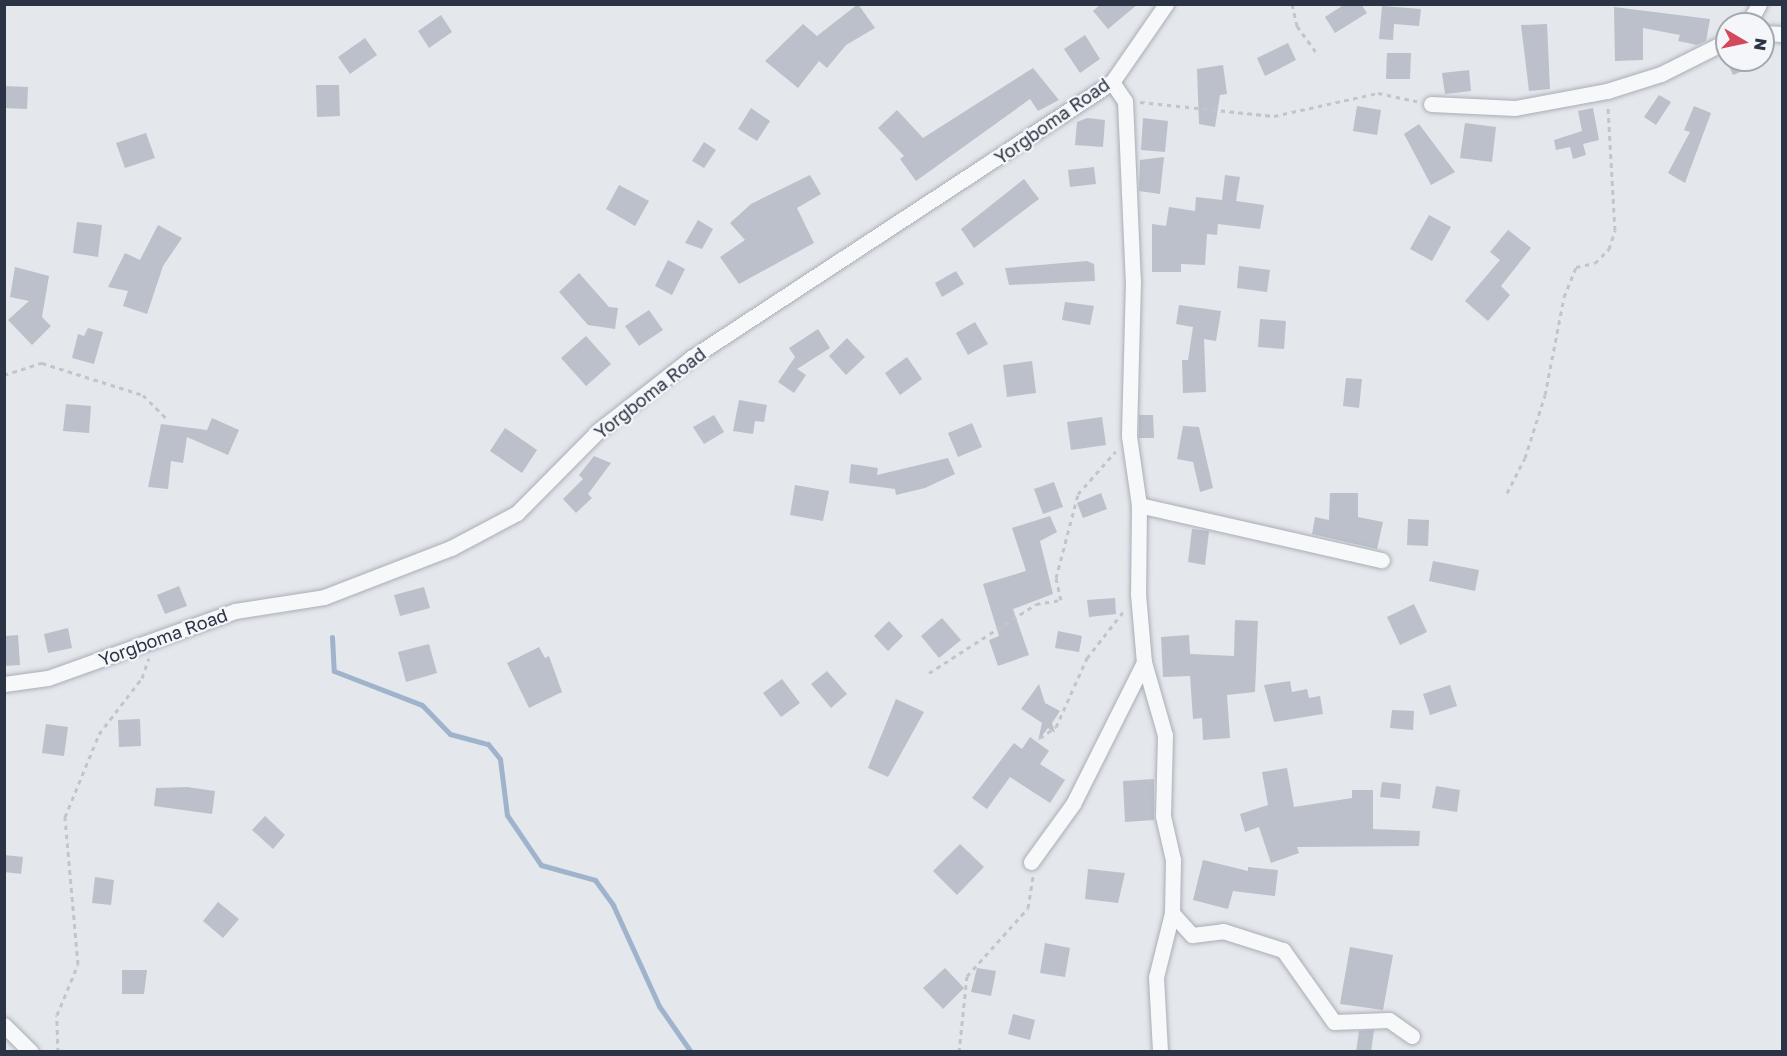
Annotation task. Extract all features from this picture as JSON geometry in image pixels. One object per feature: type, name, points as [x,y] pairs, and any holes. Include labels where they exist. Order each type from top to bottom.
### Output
[{"type":"street","name":"Yorgboma Road","points":[[4,684],[48,678],[236,612],[324,597],[451,548],[517,513],[599,429],[691,358],[1112,82],[1166,4]]},
{"type":"street","points":[[1431,104],[1515,108],[1607,91],[1661,74],[1715,47]]},
{"type":"street","points":[[1112,82],[1125,101],[1133,281],[1129,436],[1139,505],[1138,594],[1144,662],[1166,735],[1163,816],[1173,860],[1172,912],[1156,977],[1160,1052]]},
{"type":"street","points":[[1139,505],[1382,560]]},
{"type":"street","points":[[1031,862],[1073,804],[1144,662]]},
{"type":"street","points":[[1172,912],[1192,935],[1223,931],[1283,950],[1334,1022],[1389,1020],[1412,1036]]},
{"type":"street","points":[[4,1025],[32,1052]]},
{"type":"path","points":[[1292,4],[1297,26],[1318,55]]},
{"type":"path","points":[[1507,493],[1525,458],[1545,395],[1564,297],[1576,267],[1594,263],[1609,249],[1615,230],[1607,91]]},
{"type":"path","points":[[1125,101],[1274,116],[1378,93],[1431,104]]},
{"type":"path","points":[[4,375],[42,363],[143,395],[167,419]]},
{"type":"path","points":[[929,673],[1036,604],[1061,600],[1056,578],[1078,494],[1129,436]]},
{"type":"path","points":[[1040,738],[1056,727],[1087,657],[1138,594]]},
{"type":"path","points":[[58,1052],[57,1015],[78,964],[65,817],[99,734],[142,678],[155,642]]},
{"type":"path","points":[[959,1052],[967,976],[1028,908],[1031,862]]},
{"type":"building","points":[[858,4],[875,28],[846,45],[827,68],[819,61],[798,88],[765,61],[803,24],[817,36]]},
{"type":"building","points":[[1101,4],[1138,4],[1108,29],[1093,11]]},
{"type":"building","points":[[1345,4],[1361,4],[1367,13],[1335,33],[1325,17]]},
{"type":"building","points":[[1382,6],[1421,9],[1419,26],[1394,24],[1393,40],[1379,39]]},
{"type":"building","points":[[1614,7],[1710,19],[1706,41],[1697,45],[1678,41],[1680,35],[1643,28],[1643,60],[1615,61]]},
{"type":"building","points":[[441,15],[452,32],[429,48],[418,31]]},
{"type":"building","points":[[1547,24],[1550,89],[1529,91],[1521,25]]},
{"type":"building","points":[[1085,35],[1100,59],[1080,73],[1064,49]]},
{"type":"building","points":[[365,38],[377,55],[350,74],[338,57]]},
{"type":"building","points":[[1288,43],[1296,60],[1265,76],[1257,58]]},
{"type":"building","points":[[1387,53],[1411,53],[1410,79],[1386,79]]},
{"type":"building","points":[[1223,65],[1227,94],[1220,95],[1215,127],[1199,124],[1197,69]]},
{"type":"building","points":[[1033,68],[1059,100],[1038,111],[1030,99],[916,181],[900,159],[904,156],[878,128],[897,110],[923,138]]},
{"type":"building","points":[[1469,70],[1471,91],[1445,94],[1442,73]]},
{"type":"building","points":[[316,85],[339,85],[340,116],[317,117]]},
{"type":"building","points":[[4,86],[28,87],[27,109],[4,108]]},
{"type":"building","points":[[1659,95],[1671,102],[1656,125],[1644,117]]},
{"type":"building","points":[[1357,106],[1381,110],[1377,135],[1353,131]]},
{"type":"building","points":[[1694,106],[1711,113],[1685,183],[1668,173],[1690,132],[1684,130]]},
{"type":"building","points":[[751,108],[770,121],[757,141],[738,129]]},
{"type":"building","points":[[1593,108],[1599,140],[1583,144],[1586,155],[1573,159],[1570,147],[1556,150],[1554,140],[1582,131],[1578,111]]},
{"type":"building","points":[[1087,118],[1105,120],[1103,147],[1075,145],[1077,122]]},
{"type":"building","points":[[1143,118],[1168,121],[1165,152],[1141,150]]},
{"type":"building","points":[[1465,123],[1496,127],[1492,162],[1460,158]]},
{"type":"building","points":[[1419,124],[1455,172],[1431,185],[1404,134]]},
{"type":"building","points":[[146,133],[155,158],[125,168],[116,143]]},
{"type":"building","points":[[704,142],[716,150],[704,168],[692,161]]},
{"type":"building","points":[[1164,157],[1160,194],[1139,191],[1140,160]]},
{"type":"building","points":[[1094,167],[1096,184],[1070,187],[1068,170]]},
{"type":"building","points":[[810,175],[821,194],[797,208],[814,243],[739,284],[720,257],[745,240],[730,223],[751,204]]},
{"type":"building","points":[[1225,175],[1240,177],[1236,201],[1264,205],[1260,229],[1218,224],[1217,235],[1207,234],[1205,265],[1181,264],[1181,272],[1152,272],[1152,224],[1166,226],[1169,207],[1195,211],[1196,197],[1222,200]]},
{"type":"building","points":[[1024,179],[1039,199],[974,248],[961,229]]},
{"type":"building","points":[[619,185],[649,201],[635,226],[606,209]]},
{"type":"building","points":[[1429,215],[1451,227],[1432,261],[1410,249]]},
{"type":"building","points":[[698,220],[713,229],[702,249],[685,243]]},
{"type":"building","points":[[77,222],[102,225],[98,257],[73,253]]},
{"type":"building","points":[[158,225],[182,238],[163,266],[147,314],[123,306],[128,291],[108,287],[125,253],[140,260]]},
{"type":"building","points":[[1508,230],[1531,248],[1501,286],[1510,295],[1488,321],[1465,301],[1500,260],[1490,252]]},
{"type":"building","points":[[668,260],[685,269],[672,295],[655,286]]},
{"type":"building","points":[[1087,261],[1094,264],[1095,281],[1009,285],[1005,268]]},
{"type":"building","points":[[1239,266],[1270,270],[1267,292],[1237,288]]},
{"type":"building","points":[[15,267],[49,276],[42,317],[51,326],[32,345],[8,320],[29,301],[10,297]]},
{"type":"building","points":[[956,271],[964,284],[942,297],[935,283]]},
{"type":"building","points":[[579,273],[609,307],[618,308],[615,329],[588,325],[559,292]]},
{"type":"building","points":[[1065,302],[1094,306],[1090,325],[1062,320]]},
{"type":"building","points":[[1179,305],[1221,311],[1216,341],[1204,339],[1206,392],[1183,393],[1182,360],[1188,360],[1193,327],[1176,324]]},
{"type":"building","points":[[649,310],[663,330],[639,346],[625,326]]},
{"type":"building","points":[[1260,319],[1286,321],[1284,349],[1258,347]]},
{"type":"building","points":[[975,322],[988,344],[968,355],[956,333]]},
{"type":"building","points":[[88,328],[103,332],[94,364],[72,358],[78,334],[84,336]]},
{"type":"building","points":[[818,329],[830,348],[797,369],[806,375],[794,393],[778,382],[795,357],[789,348]]},
{"type":"building","points":[[586,336],[611,364],[586,386],[561,358]]},
{"type":"building","points":[[847,338],[865,357],[846,375],[829,356]]},
{"type":"building","points":[[907,357],[922,379],[900,395],[885,373]]},
{"type":"building","points":[[1032,361],[1036,393],[1007,397],[1003,365]]},
{"type":"building","points":[[1346,378],[1362,379],[1359,408],[1343,406]]},
{"type":"building","points":[[739,400],[767,405],[764,422],[755,421],[753,434],[733,431]]},
{"type":"building","points":[[66,404],[91,406],[89,433],[63,431]]},
{"type":"building","points":[[714,415],[724,432],[704,444],[693,427]]},
{"type":"building","points":[[1139,415],[1153,415],[1154,438],[1139,438]]},
{"type":"building","points":[[1102,417],[1106,445],[1071,450],[1067,422]]},
{"type":"building","points":[[212,418],[239,430],[228,455],[187,437],[183,463],[171,461],[168,489],[148,487],[161,424],[207,430]]},
{"type":"building","points":[[972,423],[982,447],[958,457],[948,433]]},
{"type":"building","points":[[1183,426],[1199,427],[1213,488],[1200,492],[1193,462],[1177,459]]},
{"type":"building","points":[[505,428],[537,450],[522,473],[490,451]]},
{"type":"building","points":[[594,456],[611,463],[588,494],[592,498],[576,513],[563,499],[583,479],[579,475]]},
{"type":"building","points":[[948,458],[955,474],[925,488],[896,495],[895,489],[849,483],[851,464],[878,468],[877,475]]},
{"type":"building","points":[[1054,482],[1063,507],[1043,514],[1034,489]]},
{"type":"building","points":[[795,485],[829,491],[823,521],[790,515]]},
{"type":"building","points":[[1101,493],[1107,509],[1083,518],[1077,503]]},
{"type":"building","points":[[1330,493],[1358,493],[1358,517],[1383,522],[1377,549],[1312,534],[1315,517],[1329,520]]},
{"type":"building","points":[[1050,516],[1057,532],[1040,541],[1053,594],[1013,609],[1029,655],[998,666],[989,640],[999,636],[983,584],[1026,571],[1012,528]]},
{"type":"building","points":[[1408,519],[1429,520],[1428,546],[1407,545]]},
{"type":"building","points":[[1192,529],[1209,531],[1205,565],[1188,562]]},
{"type":"building","points":[[1433,561],[1479,570],[1475,591],[1429,581]]},
{"type":"building","points":[[179,586],[187,606],[165,614],[157,595]]},
{"type":"building","points":[[424,587],[430,608],[400,616],[394,595]]},
{"type":"building","points":[[1115,598],[1116,614],[1089,617],[1087,600]]},
{"type":"building","points":[[1414,604],[1427,632],[1400,645],[1387,617]]},
{"type":"building","points":[[942,618],[961,640],[939,658],[921,636]]},
{"type":"building","points":[[1235,620],[1258,621],[1255,692],[1227,695],[1230,738],[1203,740],[1202,718],[1193,719],[1190,676],[1163,677],[1161,637],[1189,635],[1190,654],[1234,656]]},
{"type":"building","points":[[889,621],[903,636],[888,651],[874,636]]},
{"type":"building","points":[[68,628],[72,648],[48,653],[44,634]]},
{"type":"building","points":[[1058,631],[1082,636],[1079,652],[1055,648]]},
{"type":"building","points":[[18,635],[20,665],[4,666],[4,636]]},
{"type":"building","points":[[429,644],[437,673],[406,682],[398,652]]},
{"type":"building","points":[[539,647],[545,658],[549,656],[562,692],[529,708],[507,663]]},
{"type":"building","points":[[827,671],[847,694],[831,708],[811,684]]},
{"type":"building","points":[[782,679],[800,703],[781,717],[763,693]]},
{"type":"building","points":[[1290,681],[1292,692],[1307,689],[1309,698],[1320,696],[1323,714],[1274,722],[1264,685]]},
{"type":"building","points":[[1039,684],[1045,703],[1060,711],[1052,723],[1055,733],[1048,728],[1038,741],[1042,723],[1021,709]]},
{"type":"building","points":[[1450,685],[1457,706],[1430,715],[1423,694]]},
{"type":"building","points":[[896,699],[924,712],[888,777],[868,768]]},
{"type":"building","points":[[1392,710],[1414,711],[1413,730],[1390,728]]},
{"type":"building","points":[[140,719],[141,746],[119,747],[118,720]]},
{"type":"building","points":[[46,724],[68,727],[64,756],[42,753]]},
{"type":"building","points":[[1030,737],[1049,751],[1040,764],[1065,780],[1050,803],[1010,777],[987,809],[972,798],[1014,743],[1022,749]]},
{"type":"building","points":[[1287,768],[1294,807],[1352,798],[1352,790],[1373,790],[1373,829],[1420,831],[1419,846],[1297,847],[1299,853],[1271,863],[1259,827],[1245,832],[1240,814],[1268,805],[1262,772]]},
{"type":"building","points":[[1154,779],[1154,820],[1125,822],[1123,781]]},
{"type":"building","points":[[1382,782],[1401,784],[1400,799],[1380,797]]},
{"type":"building","points":[[1436,786],[1460,790],[1457,812],[1432,808]]},
{"type":"building","points":[[187,787],[215,791],[212,814],[154,806],[156,788]]},
{"type":"building","points":[[265,816],[285,835],[273,849],[252,830]]},
{"type":"building","points":[[960,844],[984,867],[957,895],[933,871]]},
{"type":"building","points":[[4,855],[23,857],[21,874],[4,872]]},
{"type":"building","points":[[1203,860],[1248,871],[1248,867],[1278,870],[1275,896],[1233,891],[1228,909],[1193,900]]},
{"type":"building","points":[[1088,869],[1125,873],[1118,903],[1085,899]]},
{"type":"building","points":[[95,877],[114,880],[111,905],[92,903]]},
{"type":"building","points":[[218,902],[239,919],[223,938],[203,921]]},
{"type":"building","points":[[1045,943],[1070,948],[1065,977],[1040,973]]},
{"type":"building","points":[[1350,947],[1393,955],[1383,1010],[1340,1004]]},
{"type":"building","points":[[945,968],[964,988],[943,1009],[923,988]]},
{"type":"building","points":[[977,968],[996,971],[991,996],[971,992]]},
{"type":"building","points":[[122,970],[147,970],[144,994],[122,994]]},
{"type":"building","points":[[1013,1014],[1035,1020],[1030,1040],[1008,1034]]},
{"type":"building","points":[[1374,1030],[1371,1052],[1356,1052],[1359,1031]]},
{"type":"waterway","points":[[332,637],[334,671],[422,705],[450,734],[488,744],[500,759],[507,815],[541,865],[595,880],[613,905],[659,1006],[691,1052]]}]
